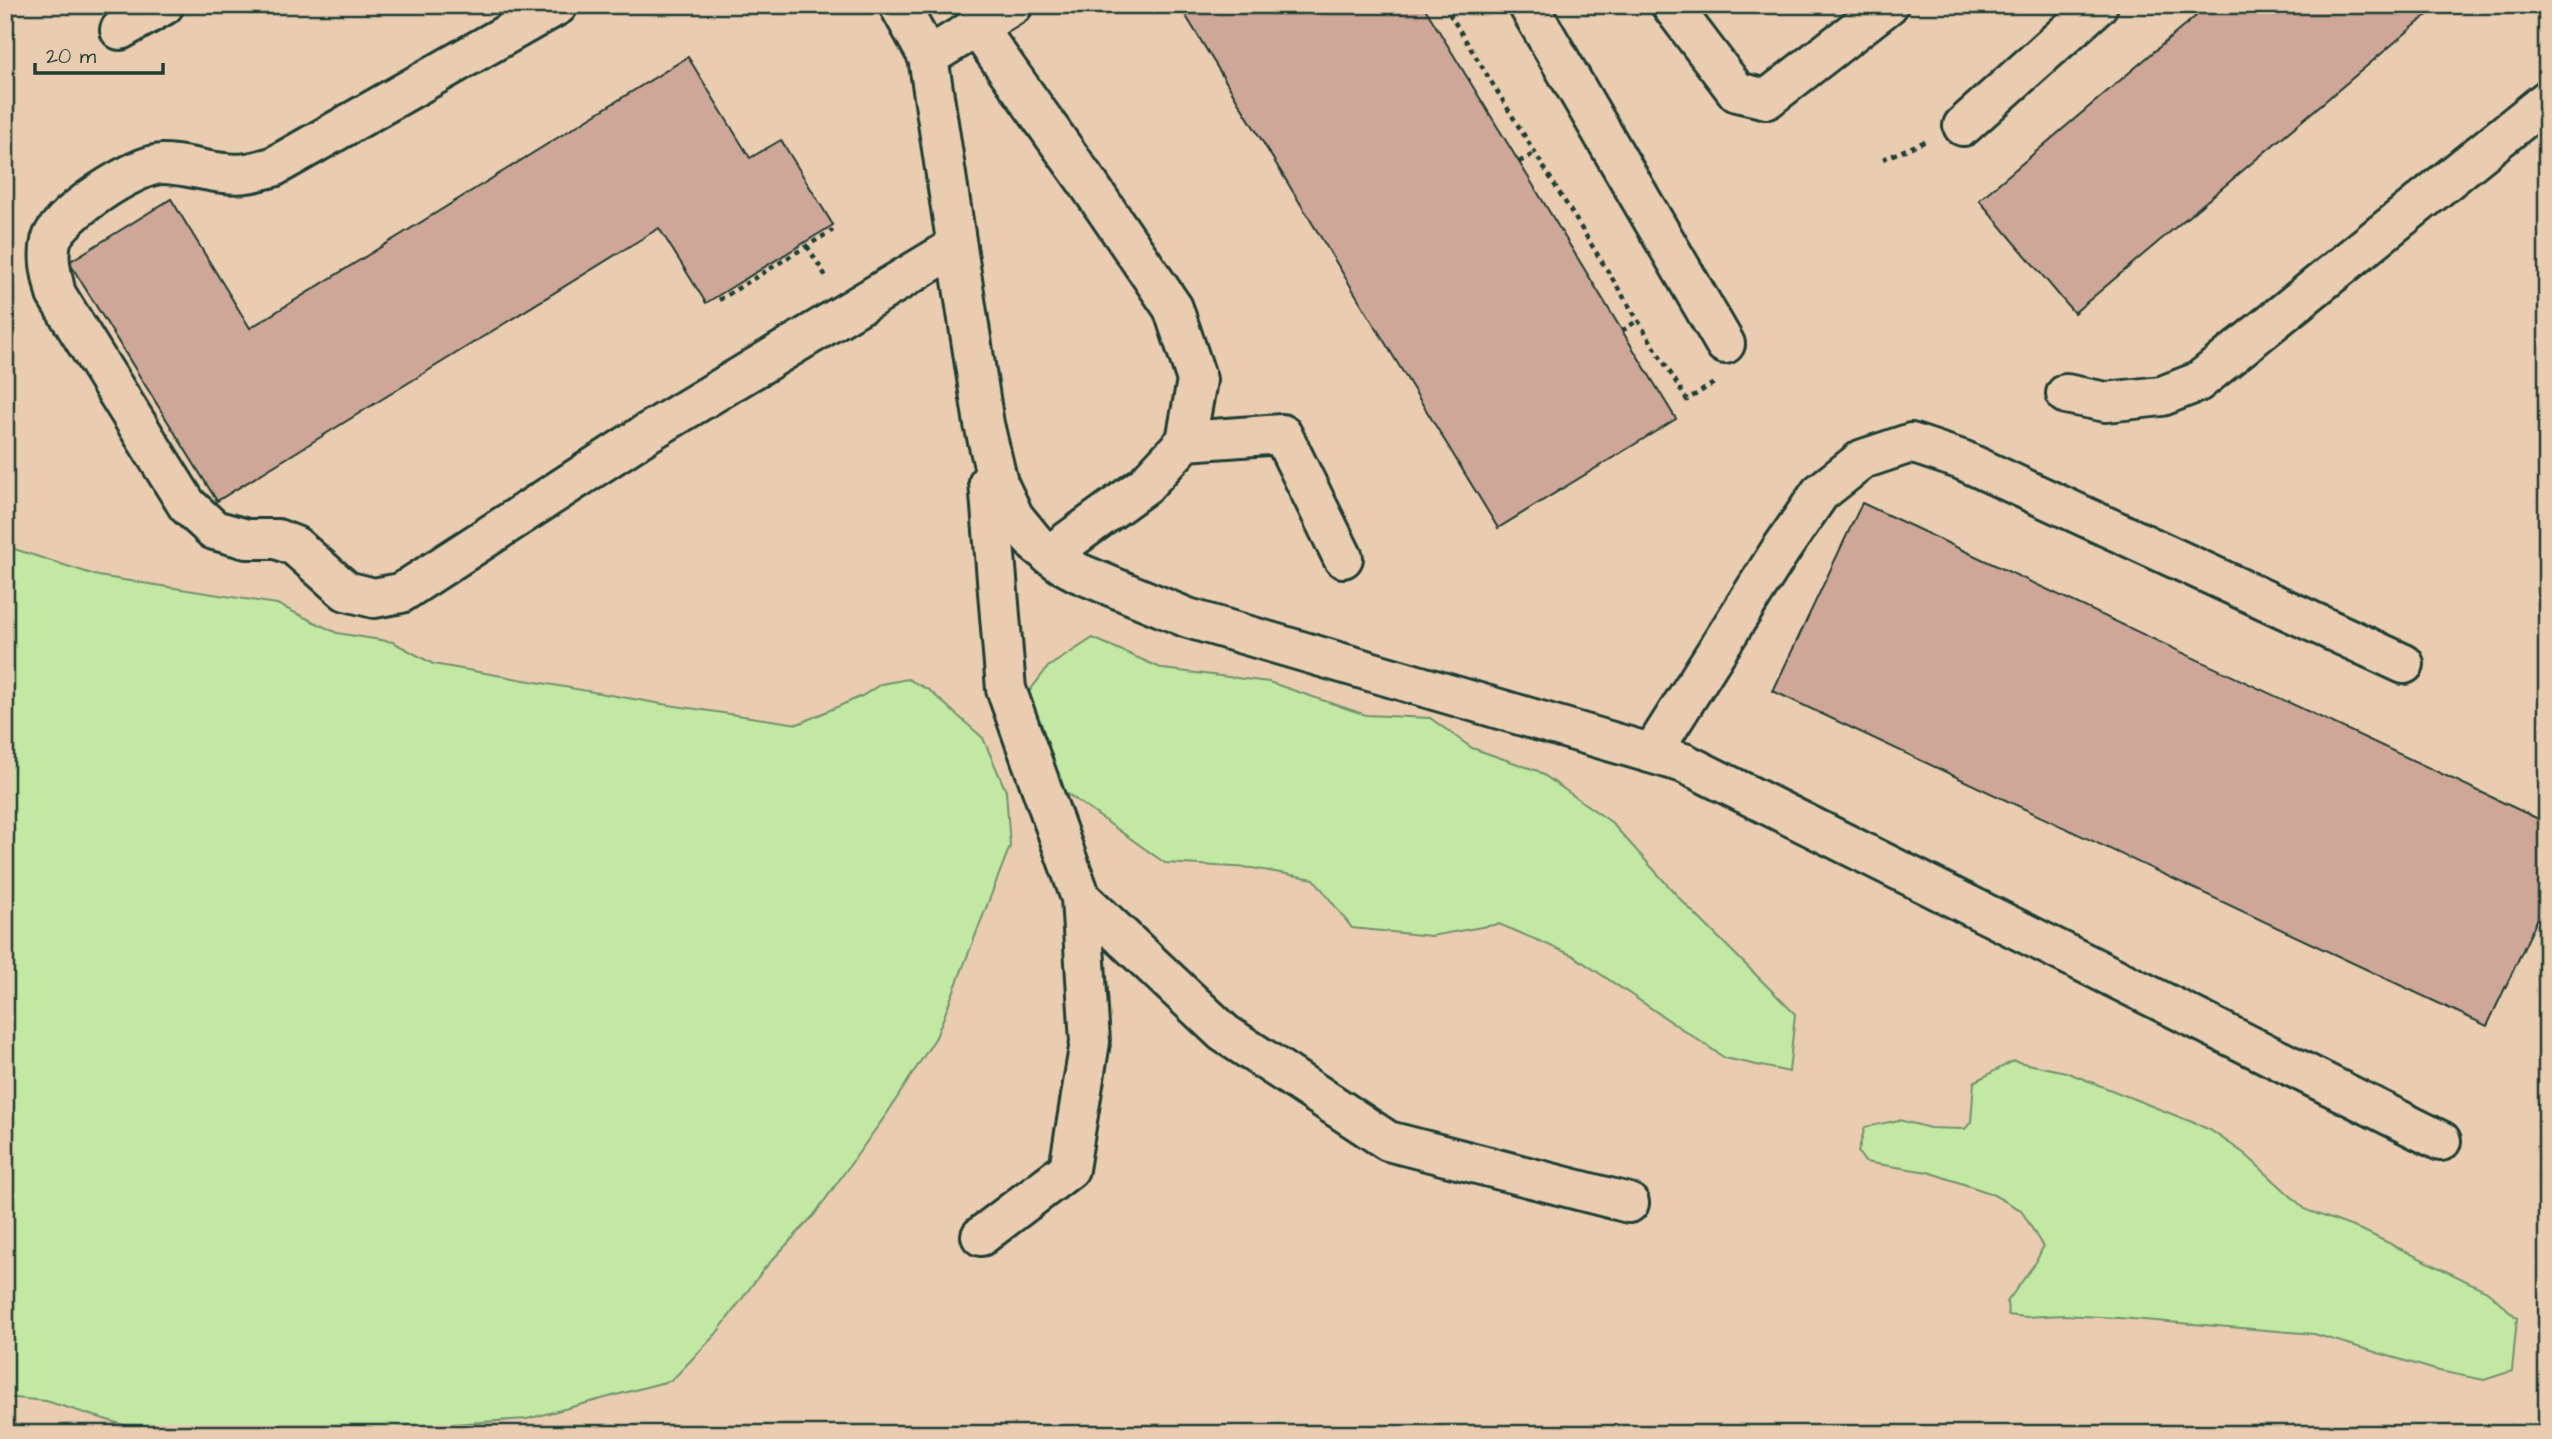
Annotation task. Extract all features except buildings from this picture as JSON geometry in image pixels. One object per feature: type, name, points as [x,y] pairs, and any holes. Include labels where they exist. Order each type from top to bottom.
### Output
[{"type":"street","points":[[120,30],[164,5]]},
{"type":"street","points":[[558,5],[273,167],[245,174],[160,163],[101,192],[68,216],[51,239],[50,264],[56,294],[187,505],[214,530],[247,538],[276,540],[295,546],[346,591],[374,598],[401,593],[647,433],[957,246]]},
{"type":"street","points":[[899,5],[928,57],[984,424],[1006,688],[1081,898],[1090,1042],[1069,1169],[981,1237]]},
{"type":"street","points":[[928,57],[1013,5]]},
{"type":"street","points":[[1528,5],[1725,344]]},
{"type":"street","points":[[1671,5],[1737,92],[1767,99],[1888,5]]},
{"type":"street","points":[[1962,126],[2098,5]]},
{"type":"street","points":[[977,27],[1173,308],[1197,380],[1186,441],[1145,485],[1049,555]]},
{"type":"street","points":[[2066,394],[2106,402],[2162,396],[2199,382],[2547,100]]},
{"type":"street","points":[[984,424],[998,483],[1005,500],[1026,533],[1049,555],[1079,573],[1188,618],[1668,758],[2441,1141]]},
{"type":"street","points":[[1186,441],[1282,435],[1343,558]]},
{"type":"street","points":[[1668,758],[1780,551],[1820,493],[1863,459],[1911,443],[1962,460],[2404,664]]},
{"type":"street","points":[[1081,898],[1224,1033],[1388,1141],[1629,1203]]},
{"type":"path","points":[[1444,5],[1687,400],[1732,372],[1725,344]]},
{"type":"path","points":[[1519,162],[1535,153]]},
{"type":"path","points":[[719,300],[833,230]]},
{"type":"path","points":[[1622,331],[1638,320]]},
{"type":"green space","points":[[5,546],[98,576],[277,604],[337,633],[393,642],[433,664],[662,704],[798,724],[862,696],[881,684],[908,679],[929,690],[983,738],[1006,791],[1010,846],[936,1037],[888,1112],[814,1215],[764,1269],[716,1334],[672,1380],[527,1419],[368,1430],[130,1427],[46,1401],[5,1397]]},
{"type":"green space","points":[[1093,638],[1163,669],[1269,682],[1366,715],[1430,718],[1472,748],[1538,771],[1611,822],[1682,901],[1795,1014],[1789,1072],[1725,1058],[1572,955],[1499,924],[1431,936],[1352,928],[1314,879],[1252,868],[1165,863],[1058,787],[1022,701],[1048,667]]},
{"type":"green space","points":[[2013,1061],[2066,1072],[2210,1130],[2245,1154],[2306,1210],[2364,1231],[2487,1291],[2517,1318],[2512,1371],[2484,1380],[2439,1371],[2314,1334],[2119,1318],[2008,1315],[2007,1302],[2036,1262],[2043,1247],[2021,1210],[1990,1193],[1928,1172],[1865,1162],[1858,1152],[1865,1127],[1899,1120],[1930,1128],[1965,1129],[1971,1122],[1974,1082]]}]
